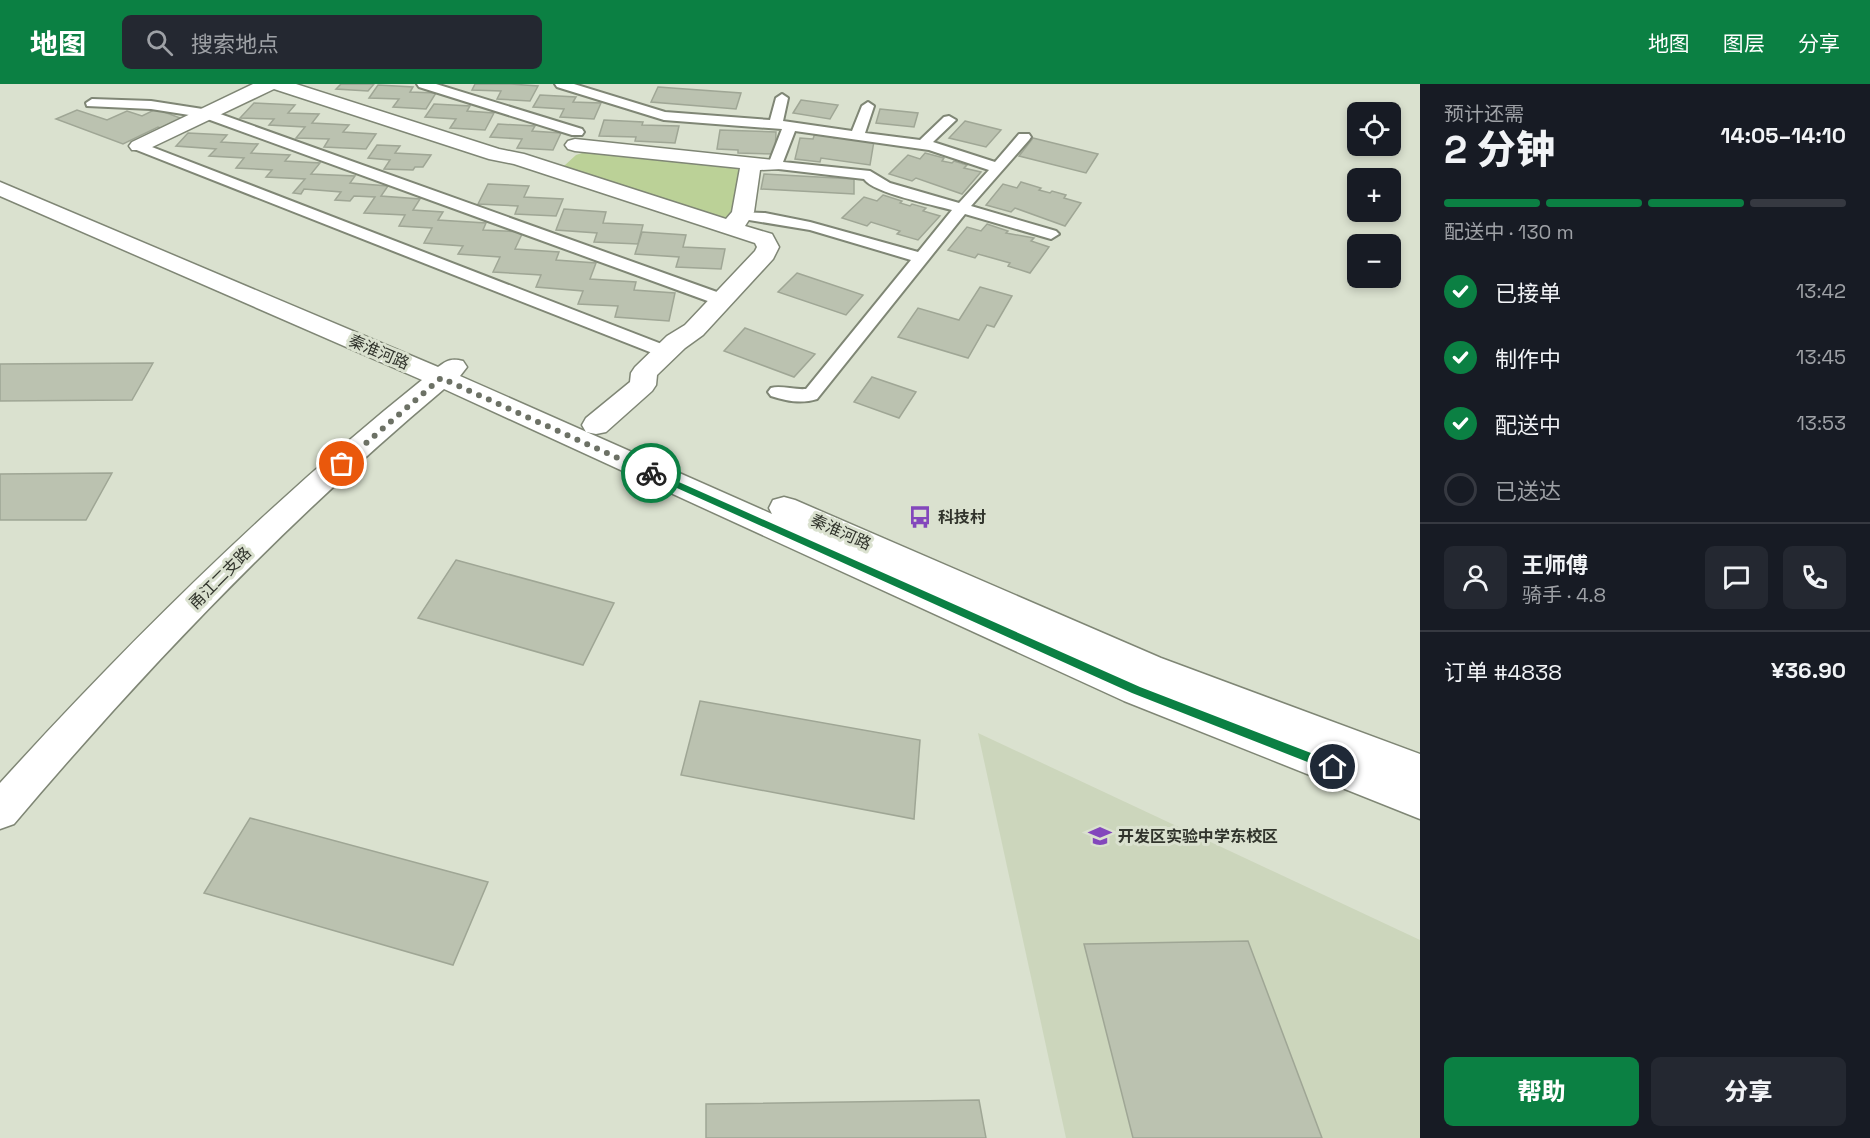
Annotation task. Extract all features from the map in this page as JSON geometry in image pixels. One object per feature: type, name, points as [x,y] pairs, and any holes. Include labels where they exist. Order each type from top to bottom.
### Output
[{"type":"main road","points":[[139,146],[204,113],[269,84]]},
{"type":"main road","points":[[278,84],[496,156],[517,158],[736,221],[764,239],[768,247],[765,254],[694,330],[644,373],[643,385],[596,425]]},
{"type":"main road","points":[[546,168],[576,138],[751,164],[775,165]]},
{"type":"main road","points":[[736,221],[751,164]]},
{"type":"main road","name":"秦淮河路","points":[[0,172],[449,371],[1136,690],[1420,801]]},
{"type":"main road","name":"秦淮河路","points":[[0,188],[449,371],[596,425],[1149,668],[1420,771]]},
{"type":"main road","name":"甬江二支路","points":[[0,811],[62,738],[213,583],[311,490],[449,371]]},
{"type":"lane","points":[[423,84],[576,138]]},
{"type":"lane","points":[[561,84],[664,116],[783,126],[923,145],[998,168]]},
{"type":"lane","points":[[782,98],[783,126],[775,165],[870,176],[872,180],[885,186],[1051,234]]},
{"type":"lane","points":[[92,103],[160,105],[204,113],[722,300]]},
{"type":"lane","points":[[857,135],[868,106]]},
{"type":"lane","points":[[923,145],[949,120]]},
{"type":"lane","points":[[777,392],[790,396],[811,394],[961,209],[1024,137]]},
{"type":"lane","points":[[139,146],[666,352]]},
{"type":"lane","points":[[736,221],[774,217],[811,224],[921,258]]},
{"type":"shaded area","name":"开发区实验中学东校区","points":[[978,733],[1420,940],[1420,1138],[1066,1138]]},
{"type":"green space","points":[[588,151],[744,167],[736,206],[727,217],[720,220],[565,169],[564,166],[576,155]]},
{"type":"building","points":[[341,84],[374,84],[368,91],[336,89]]},
{"type":"building","points":[[475,84],[538,86],[530,101],[497,99],[501,91],[472,90]]},
{"type":"building","points":[[378,85],[413,87],[410,92],[436,93],[426,109],[393,107],[399,99],[369,98]]},
{"type":"building","points":[[658,87],[741,93],[736,109],[651,102]]},
{"type":"building","points":[[540,95],[576,97],[573,102],[601,103],[594,119],[560,117],[564,109],[533,107]]},
{"type":"building","points":[[801,100],[838,105],[830,119],[793,113]]},
{"type":"building","points":[[254,103],[295,105],[288,113],[319,114],[312,123],[349,125],[343,132],[376,134],[366,149],[324,147],[329,139],[296,138],[305,127],[269,125],[274,119],[240,118]]},
{"type":"building","points":[[434,104],[470,106],[467,111],[494,113],[485,130],[450,128],[456,119],[425,117]]},
{"type":"building","points":[[156,109],[183,119],[163,129],[158,127],[123,144],[56,119],[77,110],[107,120],[127,111],[142,116]]},
{"type":"building","points":[[880,109],[918,113],[914,127],[876,123]]},
{"type":"building","points":[[604,120],[643,122],[642,125],[679,126],[675,143],[635,141],[636,137],[599,136]]},
{"type":"building","points":[[965,121],[1001,130],[986,147],[949,138]]},
{"type":"building","points":[[498,124],[535,126],[532,131],[561,133],[553,150],[517,148],[522,139],[490,137]]},
{"type":"building","points":[[720,130],[776,132],[775,154],[738,153],[738,150],[717,149]]},
{"type":"building","points":[[188,133],[227,135],[221,142],[258,144],[251,153],[290,155],[285,161],[320,163],[311,174],[355,176],[350,183],[388,186],[381,196],[420,199],[413,210],[443,212],[438,220],[486,223],[483,230],[523,232],[515,249],[559,252],[556,260],[596,263],[590,279],[636,282],[634,290],[675,293],[669,321],[615,317],[618,306],[578,304],[583,291],[536,287],[541,275],[493,272],[500,257],[458,254],[463,246],[424,243],[432,228],[399,226],[405,215],[364,213],[375,197],[354,196],[350,201],[335,200],[341,192],[304,189],[301,194],[293,193],[305,179],[266,177],[272,170],[236,168],[244,158],[209,156],[216,149],[176,146]]},
{"type":"building","points":[[815,133],[834,135],[834,138],[858,137],[857,140],[874,141],[870,165],[821,158],[820,162],[795,159],[800,138],[813,139]]},
{"type":"building","points":[[1033,138],[1098,154],[1086,173],[1019,156]]},
{"type":"building","points":[[377,145],[400,146],[395,153],[431,155],[423,167],[415,167],[413,170],[384,169],[390,160],[368,158]]},
{"type":"building","points":[[925,153],[944,158],[942,161],[952,163],[954,161],[967,165],[964,168],[981,172],[962,194],[916,178],[912,181],[889,174],[908,155],[920,159]]},
{"type":"building","points":[[764,174],[854,179],[854,194],[761,189]]},
{"type":"building","points":[[1021,182],[1041,188],[1039,190],[1066,195],[1064,198],[1081,203],[1065,226],[1015,208],[1011,212],[986,205],[1003,184],[1017,188]]},
{"type":"building","points":[[488,184],[529,186],[524,197],[563,199],[556,216],[515,214],[518,206],[478,204]]},
{"type":"building","points":[[883,195],[902,201],[900,203],[926,208],[923,211],[940,216],[918,240],[897,234],[900,231],[871,222],[867,226],[842,218],[864,197],[877,201]]},
{"type":"building","points":[[564,209],[606,212],[603,223],[643,225],[638,244],[594,242],[597,233],[556,230]]},
{"type":"building","points":[[987,224],[1008,231],[1006,233],[1034,238],[1031,241],[1049,247],[1030,273],[1008,266],[1010,263],[978,254],[975,258],[948,250],[967,227],[981,231]]},
{"type":"building","points":[[642,232],[686,235],[683,247],[725,249],[721,269],[676,267],[679,257],[635,254]]},
{"type":"building","points":[[797,273],[863,295],[846,315],[778,292]]},
{"type":"building","points":[[980,287],[1012,296],[994,327],[987,325],[968,358],[898,337],[918,308],[959,320]]},
{"type":"building","points":[[745,328],[815,354],[794,377],[724,351]]},
{"type":"building","points":[[153,363],[132,400],[0,401],[0,364]]},
{"type":"building","points":[[872,377],[916,392],[899,418],[854,402]]},
{"type":"building","points":[[112,473],[86,520],[0,520],[0,474]]},
{"type":"building","points":[[456,560],[614,603],[583,665],[418,618]]},
{"type":"building","points":[[700,701],[920,740],[914,819],[681,775]]},
{"type":"building","points":[[250,818],[488,882],[453,965],[204,893]]},
{"type":"building","points":[[1248,941],[1322,1138],[1133,1138],[1084,944]]},
{"type":"building","points":[[979,1100],[986,1138],[706,1138],[706,1104]]},
{"type":"way so far","points":[[342,464],[441,378],[651,473]]},
{"type":"place","name":"科技村","points":[[920,517]]},
{"type":"place","name":"开发区实验中学东校区","points":[[1100,836]]},
{"type":"route","points":[[651,473],[1136,690],[1333,767]]}]
